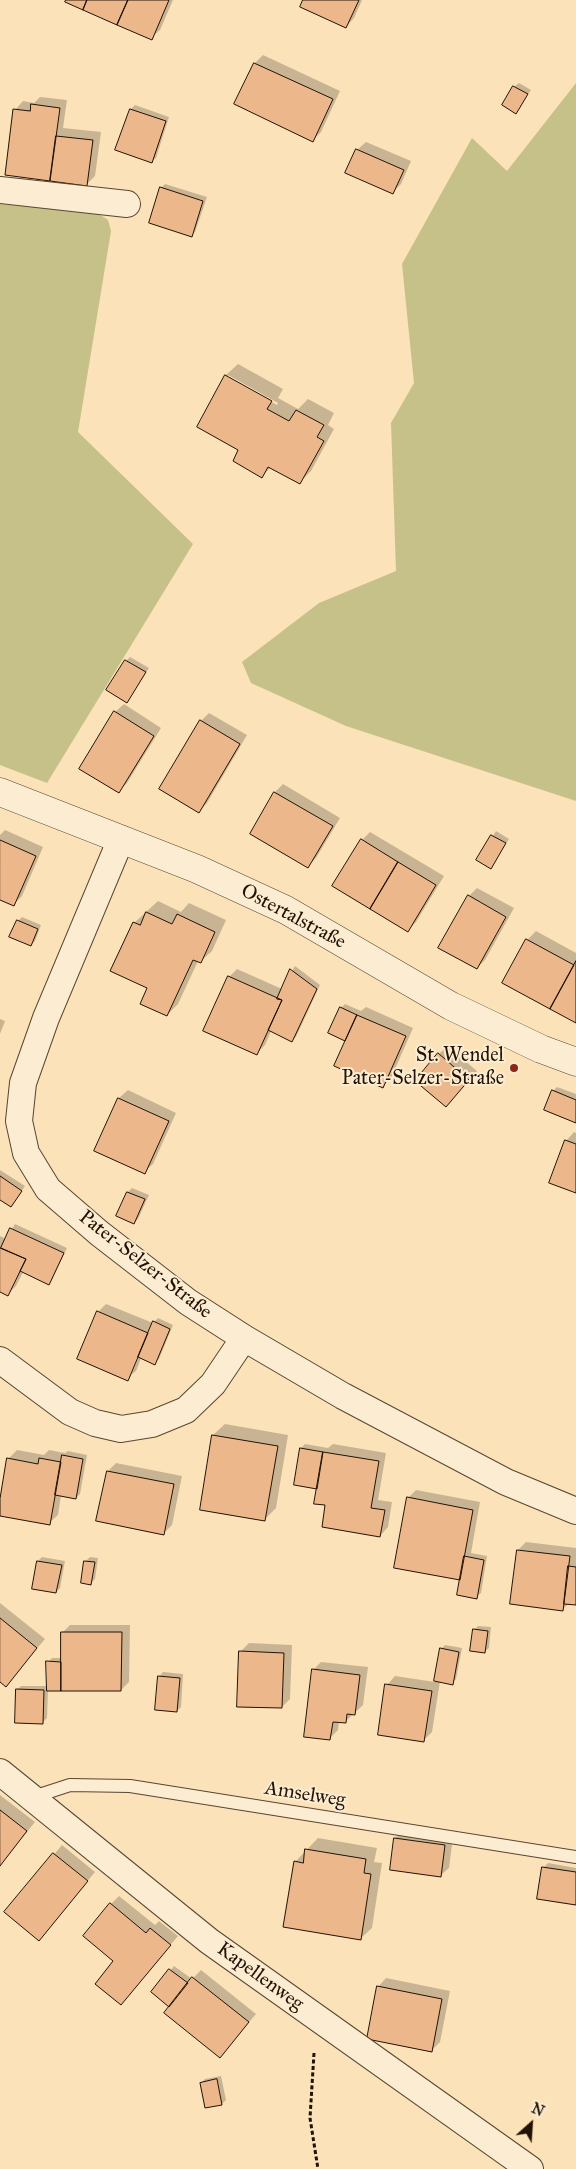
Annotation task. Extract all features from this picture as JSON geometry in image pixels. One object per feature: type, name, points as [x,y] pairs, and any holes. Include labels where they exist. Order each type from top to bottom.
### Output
[{"type":"street","points":[[0,190],[127,204]]},
{"type":"street","name":"Ostertalstraße","points":[[0,792],[197,869],[286,910],[451,1006],[541,1049],[576,1062]]},
{"type":"street","name":"Pater-Selzer-Straße","points":[[121,840],[46,1018],[23,1083],[20,1121],[26,1153],[48,1188],[99,1233],[188,1302],[244,1338],[343,1396],[506,1482],[576,1511]]},
{"type":"street","points":[[0,1360],[70,1412],[95,1424],[121,1429],[152,1424],[186,1410],[213,1384],[244,1338]]},
{"type":"street","name":"Kapellenweg","points":[[0,1772],[209,1941],[530,2169]]},
{"type":"lane","name":"Amselweg","points":[[30,1798],[70,1785],[130,1786],[576,1856]]},
{"type":"path","points":[[318,2169],[310,2118],[313,2054],[330,2028]]},
{"type":"shaded area","points":[[576,83],[576,801],[346,726],[251,683],[242,662],[319,603],[396,571],[391,423],[414,383],[402,264],[472,138],[507,171]]},
{"type":"shaded area","points":[[0,204],[96,212],[108,220],[111,231],[78,432],[193,544],[47,783],[0,765]]},
{"type":"building","points":[[66,0],[87,0],[83,10],[65,2]]},
{"type":"building","points":[[87,0],[128,0],[117,25],[83,10]]},
{"type":"building","points":[[128,0],[169,0],[152,40],[117,25]]},
{"type":"building","points":[[303,0],[359,0],[346,28],[300,7]]},
{"type":"building","points":[[254,63],[333,99],[313,142],[234,104]]},
{"type":"building","points":[[513,86],[528,94],[516,114],[502,105]]},
{"type":"building","points":[[31,104],[60,108],[50,181],[5,175],[13,109],[30,111]]},
{"type":"building","points":[[130,109],[166,121],[152,163],[115,150]]},
{"type":"building","points":[[56,136],[93,140],[87,186],[50,181]]},
{"type":"building","points":[[356,149],[404,170],[393,194],[345,173]]},
{"type":"building","points":[[160,187],[203,201],[192,237],[149,223]]},
{"type":"building","points":[[225,375],[272,401],[267,409],[289,421],[296,410],[324,425],[317,437],[324,441],[300,484],[268,467],[262,478],[233,461],[238,450],[197,427]]},
{"type":"building","points":[[125,660],[146,672],[127,703],[106,690]]},
{"type":"building","points":[[114,711],[154,736],[119,793],[79,769]]},
{"type":"building","points":[[200,720],[240,744],[199,813],[159,789]]},
{"type":"building","points":[[274,792],[333,826],[308,868],[250,834]]},
{"type":"building","points":[[491,835],[506,843],[491,869],[476,860]]},
{"type":"building","points":[[361,839],[398,862],[370,909],[332,886]]},
{"type":"building","points":[[0,840],[36,856],[14,906],[0,900]]},
{"type":"building","points":[[398,862],[436,885],[408,932],[370,909]]},
{"type":"building","points":[[468,895],[506,917],[477,969],[438,948]]},
{"type":"building","points":[[146,912],[172,924],[177,914],[215,932],[201,963],[193,960],[167,1016],[140,1004],[147,988],[110,971],[133,922],[140,925]]},
{"type":"building","points":[[17,920],[38,929],[31,946],[9,937]]},
{"type":"building","points":[[526,939],[574,965],[550,1009],[502,983]]},
{"type":"building","points":[[576,961],[576,1023],[550,1009]]},
{"type":"building","points":[[290,969],[317,989],[292,1042],[268,1030],[282,1000],[277,999]]},
{"type":"building","points":[[228,976],[282,1000],[257,1055],[203,1031]]},
{"type":"building","points":[[340,1007],[357,1015],[345,1041],[328,1033]]},
{"type":"building","points":[[357,1015],[406,1036],[383,1088],[334,1066]]},
{"type":"building","points":[[438,1053],[469,1080],[446,1107],[415,1081]]},
{"type":"building","points":[[552,1090],[576,1100],[576,1123],[544,1110]]},
{"type":"building","points":[[118,1098],[169,1121],[145,1174],[94,1151]]},
{"type":"building","points":[[565,1140],[576,1144],[576,1193],[549,1183]]},
{"type":"building","points":[[0,1176],[22,1191],[11,1207],[0,1200]]},
{"type":"building","points":[[127,1192],[145,1199],[134,1224],[116,1216]]},
{"type":"building","points":[[10,1228],[64,1253],[49,1285],[20,1271],[26,1259],[1,1248]]},
{"type":"building","points":[[0,1248],[26,1259],[8,1296],[0,1292]]},
{"type":"building","points":[[97,1311],[148,1333],[128,1381],[77,1359]]},
{"type":"building","points":[[153,1321],[170,1329],[155,1365],[138,1357]]},
{"type":"building","points":[[212,1435],[278,1446],[265,1521],[200,1510]]},
{"type":"building","points":[[300,1448],[323,1452],[317,1489],[294,1485]]},
{"type":"building","points":[[323,1452],[379,1461],[371,1508],[385,1510],[380,1537],[322,1527],[325,1505],[314,1504]]},
{"type":"building","points":[[62,1455],[83,1459],[76,1499],[55,1495]]},
{"type":"building","points":[[7,1458],[38,1464],[39,1458],[61,1462],[50,1525],[0,1516],[0,1499]]},
{"type":"building","points":[[107,1471],[174,1484],[164,1535],[96,1521]]},
{"type":"building","points":[[407,1497],[473,1510],[460,1580],[394,1568]]},
{"type":"building","points":[[517,1550],[570,1556],[563,1611],[510,1604]]},
{"type":"building","points":[[464,1556],[484,1560],[477,1599],[457,1595]]},
{"type":"building","points":[[37,1561],[62,1565],[56,1593],[32,1589]]},
{"type":"building","points":[[84,1561],[95,1562],[91,1585],[81,1583]]},
{"type":"building","points":[[568,1566],[576,1567],[576,1605],[564,1604]]},
{"type":"building","points":[[0,1618],[37,1648],[6,1687],[0,1682]]},
{"type":"building","points":[[473,1629],[488,1631],[485,1653],[470,1651]]},
{"type":"building","points":[[61,1632],[122,1632],[121,1691],[61,1691]]},
{"type":"building","points":[[440,1648],[459,1652],[453,1685],[434,1681]]},
{"type":"building","points":[[239,1651],[284,1653],[282,1708],[237,1707]]},
{"type":"building","points":[[46,1661],[61,1662],[61,1691],[47,1691]]},
{"type":"building","points":[[312,1669],[360,1675],[355,1715],[347,1714],[346,1723],[333,1722],[330,1740],[304,1737]]},
{"type":"building","points":[[158,1676],[180,1678],[177,1712],[155,1710]]},
{"type":"building","points":[[385,1684],[432,1691],[424,1742],[378,1735]]},
{"type":"building","points":[[16,1689],[44,1690],[43,1724],[15,1723]]},
{"type":"building","points":[[0,1810],[27,1831],[0,1866]]},
{"type":"building","points":[[394,1838],[445,1845],[441,1877],[390,1870]]},
{"type":"building","points":[[305,1849],[366,1859],[364,1873],[371,1874],[361,1940],[283,1927],[294,1861],[303,1863]]},
{"type":"building","points":[[53,1853],[88,1881],[39,1941],[4,1912]]},
{"type":"building","points":[[542,1867],[576,1872],[576,1905],[537,1899]]},
{"type":"building","points":[[110,1903],[146,1933],[150,1928],[171,1945],[121,2005],[95,1984],[113,1961],[83,1936]]},
{"type":"building","points":[[169,1969],[188,1983],[169,2007],[151,1992]]},
{"type":"building","points":[[192,1977],[249,2022],[220,2058],[164,2013]]},
{"type":"building","points":[[377,1986],[442,1999],[432,2052],[367,2039]]},
{"type":"building","points":[[217,2079],[222,2105],[205,2108],[200,2083]]},
{"type":"place","name":"St. Wendel Pater-Selzer-Straße","points":[[514,1068]]}]
